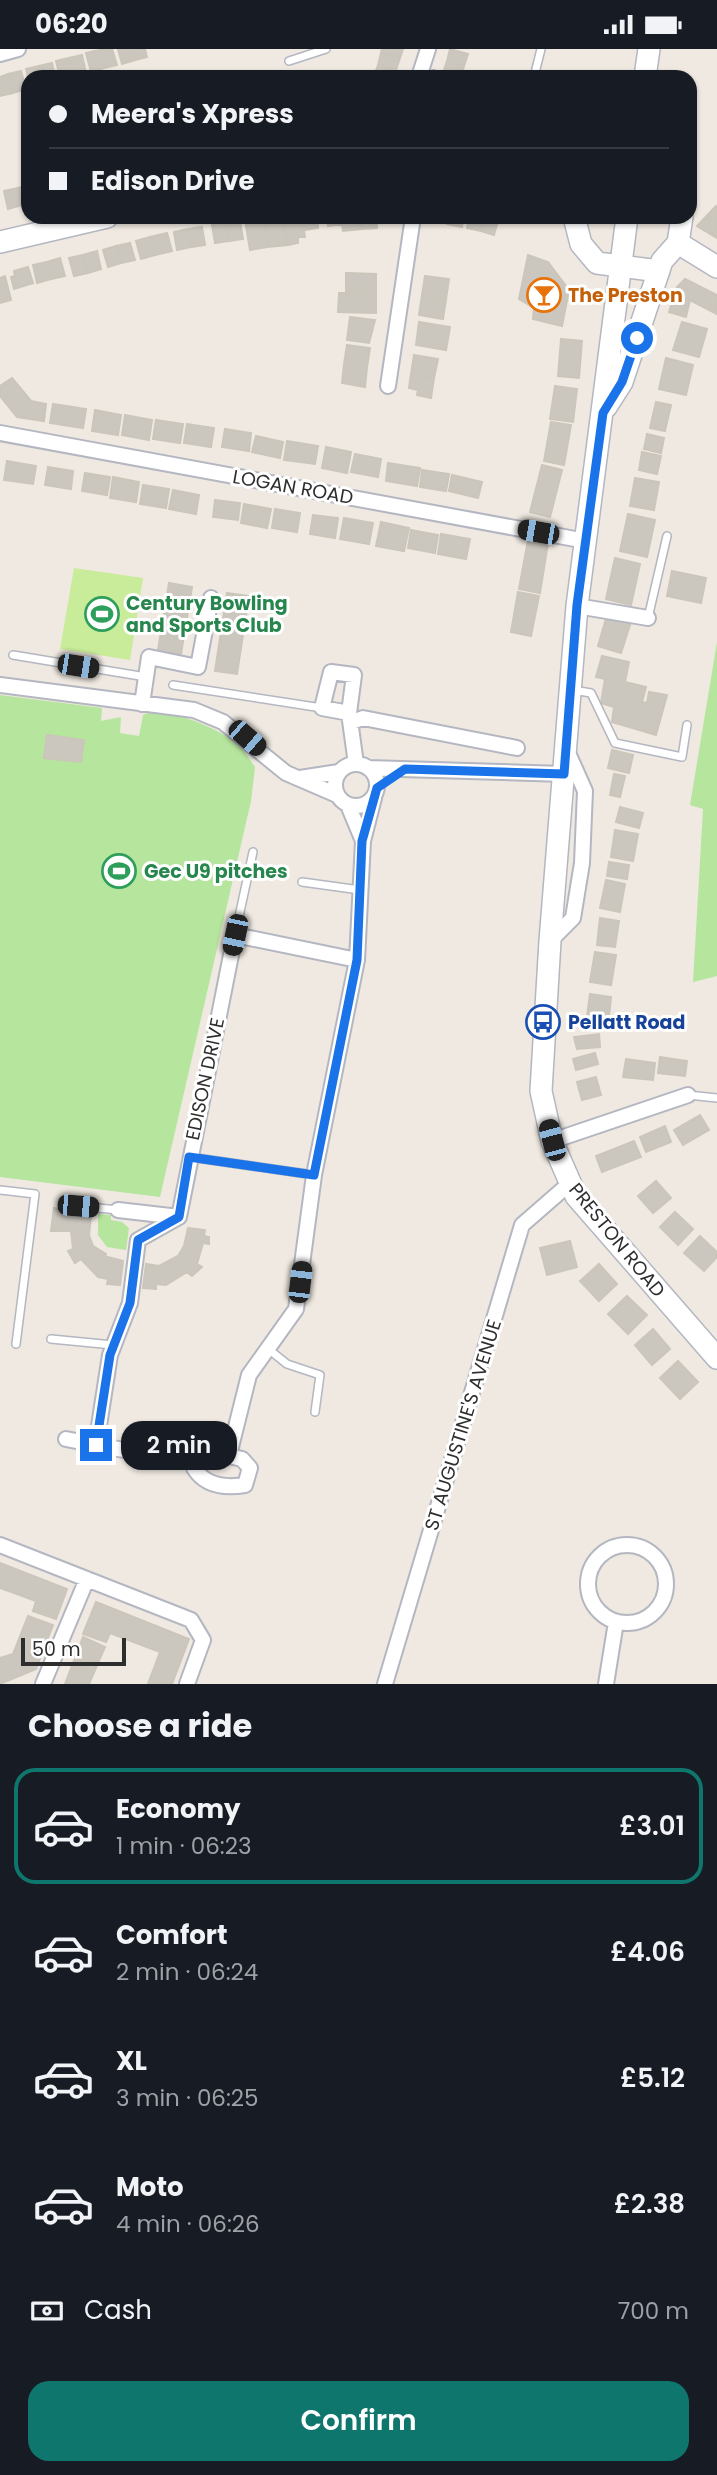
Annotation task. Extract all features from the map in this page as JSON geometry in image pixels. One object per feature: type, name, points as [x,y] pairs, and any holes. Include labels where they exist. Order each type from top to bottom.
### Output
[{"type":"street","points":[[0,54],[18,49]]},
{"type":"street","points":[[426,70],[428,49]]},
{"type":"street","points":[[646,70],[649,49]]},
{"type":"street","points":[[0,242],[77,224]]},
{"type":"street","points":[[388,386],[412,224]]},
{"type":"street","points":[[575,224],[576,233],[586,253],[597,263],[659,271]]},
{"type":"street","name":"PRESTON ROAD","points":[[626,224],[577,605],[550,941],[541,1091],[552,1140],[569,1184],[604,1230],[717,1358]]},
{"type":"street","points":[[681,224],[678,243],[717,267]]},
{"type":"street","name":"PRESTON ROAD","points":[[603,413],[622,382],[662,261],[678,243]]},
{"type":"street","name":"LOGAN ROAD","points":[[0,433],[586,541]]},
{"type":"street","points":[[142,704],[149,657],[198,667],[211,598]]},
{"type":"street","points":[[577,605],[648,618]]},
{"type":"street","points":[[229,1455],[249,1375],[266,1347],[296,1309],[314,1175],[357,960],[362,841],[375,793],[376,777],[362,766],[350,717],[354,675],[331,672],[322,708],[350,717],[517,748]]},
{"type":"street","points":[[0,685],[194,710],[223,722],[286,773],[361,806],[405,769]]},
{"type":"street","name":"PRESTON ROAD","points":[[550,941],[573,918],[586,819],[585,791],[566,748]]},
{"type":"street","points":[[298,778],[362,766],[564,774]]},
{"type":"street","points":[[339,772],[335,782],[362,841]]},
{"type":"street","points":[[235,935],[357,960]]},
{"type":"street","name":"EDISON DRIVE","points":[[179,1217],[235,935]]},
{"type":"street","points":[[552,1140],[688,1095]]},
{"type":"street","name":"ST AUGUSTINE'S AVENUE","points":[[385,1684],[522,1225],[569,1184]]},
{"type":"street","points":[[118,1210],[179,1217]]},
{"type":"street","points":[[96,1445],[114,1345],[130,1303],[138,1240],[179,1217]]},
{"type":"street","points":[[66,1439],[124,1450]]},
{"type":"street","points":[[0,1545],[191,1620],[202,1640],[187,1684]]},
{"type":"street","points":[[619,1546],[641,1548],[651,1554],[663,1570],[666,1583],[661,1604],[650,1616],[638,1622],[616,1622],[594,1605],[589,1592],[589,1575],[594,1563],[606,1551],[619,1546]]},
{"type":"street","points":[[43,1684],[87,1579]]},
{"type":"street","points":[[606,1684],[616,1622]]},
{"type":"lane","points":[[289,61],[326,49]]},
{"type":"lane","points":[[536,70],[541,49]]},
{"type":"lane","points":[[648,618],[667,536]]},
{"type":"lane","points":[[13,655],[146,677]]},
{"type":"lane","points":[[173,685],[322,708]]},
{"type":"lane","points":[[570,689],[591,693],[614,743],[681,757],[687,725]]},
{"type":"lane","points":[[235,935],[253,852]]},
{"type":"lane","points":[[302,882],[360,890]]},
{"type":"lane","points":[[688,1095],[717,1098]]},
{"type":"lane","points":[[189,1157],[314,1175]]},
{"type":"lane","points":[[0,1190],[35,1194],[16,1344]]},
{"type":"lane","points":[[78,1206],[118,1210]]},
{"type":"lane","points":[[51,1339],[114,1345]]},
{"type":"lane","points":[[266,1347],[287,1364],[320,1375],[314,1412]]},
{"type":"green space","name":"Century Bowling and Sports Club","points":[[74,568],[143,578],[130,660],[60,649]]},
{"type":"green space","points":[[717,642],[717,976],[693,982],[703,809],[690,805]]},
{"type":"green space","points":[[0,695],[102,708],[101,721],[121,717],[120,733],[139,736],[143,715],[152,712],[176,715],[204,725],[235,742],[255,767],[251,801],[160,1197],[0,1177]]},
{"type":"green space","points":[[98,1214],[111,1215],[111,1220],[122,1222],[129,1228],[126,1250],[107,1247],[98,1235]]},
{"type":"building","points":[[112,49],[117,65],[104,68],[99,50]]},
{"type":"building","points":[[118,49],[132,49],[135,60],[122,64]]},
{"type":"building","points":[[132,49],[145,49],[147,57],[135,60]]},
{"type":"building","points":[[382,49],[403,49],[400,58],[381,53]]},
{"type":"building","points":[[450,49],[468,54],[464,66],[447,61]]},
{"type":"building","points":[[99,50],[104,68],[90,70],[86,53]]},
{"type":"building","points":[[381,53],[400,58],[396,70],[378,65]]},
{"type":"building","points":[[82,55],[85,70],[72,70],[69,58]]},
{"type":"building","points":[[69,58],[72,70],[58,70],[56,61]]},
{"type":"building","points":[[447,61],[464,66],[463,70],[444,70]]},
{"type":"building","points":[[52,63],[54,70],[40,70],[39,66]]},
{"type":"building","points":[[378,65],[396,70],[376,70]]},
{"type":"building","points":[[39,66],[40,70],[26,70]]},
{"type":"building","points":[[21,71],[21,91],[13,93],[8,74]]},
{"type":"building","points":[[8,74],[13,93],[0,96],[0,77]]},
{"type":"building","points":[[18,188],[21,205],[8,209],[4,191]]},
{"type":"building","points":[[717,207],[717,238],[697,226]]},
{"type":"building","points":[[226,224],[240,224],[243,239],[229,241]]},
{"type":"building","points":[[226,224],[229,241],[215,243],[212,225]]},
{"type":"building","points":[[246,224],[265,224],[268,247],[250,250]]},
{"type":"building","points":[[265,224],[284,224],[288,245],[268,247]]},
{"type":"building","points":[[285,224],[303,224],[305,237],[298,237],[298,243],[288,245]]},
{"type":"building","points":[[303,224],[318,224],[318,228],[304,230]]},
{"type":"building","points":[[342,224],[360,224],[361,229],[343,231]]},
{"type":"building","points":[[362,224],[377,224],[377,228],[362,229]]},
{"type":"building","points":[[468,224],[482,224],[481,231],[467,228]]},
{"type":"building","points":[[482,224],[497,224],[494,235],[481,231]]},
{"type":"building","points":[[202,227],[205,245],[191,247],[188,229]]},
{"type":"building","points":[[188,229],[191,247],[177,250],[174,232]]},
{"type":"building","points":[[167,233],[172,251],[155,255],[150,237]]},
{"type":"building","points":[[150,237],[155,255],[141,259],[136,241]]},
{"type":"building","points":[[130,243],[135,260],[121,263],[116,246]]},
{"type":"building","points":[[116,246],[121,263],[108,267],[103,250]]},
{"type":"building","points":[[97,251],[101,269],[88,273],[83,255]]},
{"type":"building","points":[[83,255],[88,273],[74,276],[69,258]]},
{"type":"building","name":"The Preston","points":[[528,255],[548,262],[569,290],[562,326],[533,319],[534,308],[519,299]]},
{"type":"building","points":[[60,258],[65,276],[51,279],[47,262]]},
{"type":"building","points":[[47,262],[51,279],[37,283],[33,265]]},
{"type":"building","points":[[28,267],[33,283],[14,289],[11,277],[15,276],[14,271]]},
{"type":"building","points":[[346,273],[376,274],[376,293],[346,293]]},
{"type":"building","points":[[5,276],[11,300],[0,303],[0,278]]},
{"type":"building","points":[[425,276],[449,279],[446,299],[422,295]]},
{"type":"building","points":[[685,279],[717,295],[717,314],[690,300],[686,317],[669,312],[677,287]]},
{"type":"building","points":[[339,293],[376,293],[376,313],[338,312]]},
{"type":"building","points":[[422,295],[446,299],[443,319],[419,315]]},
{"type":"building","points":[[350,317],[375,320],[369,343],[347,340]]},
{"type":"building","points":[[419,322],[450,327],[446,350],[416,345]]},
{"type":"building","points":[[682,322],[707,329],[699,357],[673,350]]},
{"type":"building","points":[[561,339],[582,341],[579,378],[558,376]]},
{"type":"building","points":[[347,345],[370,348],[367,367],[344,364]]},
{"type":"building","points":[[414,355],[438,359],[434,378],[411,374]]},
{"type":"building","points":[[666,358],[693,365],[686,395],[659,389]]},
{"type":"building","points":[[344,364],[367,367],[365,387],[342,383]]},
{"type":"building","points":[[411,374],[434,378],[431,398],[417,395],[418,390],[409,388]]},
{"type":"building","points":[[12,378],[31,401],[46,404],[44,421],[17,417],[0,396],[0,386]]},
{"type":"building","points":[[555,386],[577,389],[573,422],[550,419]]},
{"type":"building","points":[[656,402],[671,405],[665,431],[650,428]]},
{"type":"building","points":[[53,404],[86,409],[83,428],[50,423]]},
{"type":"building","points":[[95,410],[121,415],[118,435],[92,431]]},
{"type":"building","points":[[125,415],[152,420],[149,440],[122,435]]},
{"type":"building","points":[[156,420],[183,424],[180,443],[153,439]]},
{"type":"building","points":[[551,422],[571,425],[564,465],[544,461]]},
{"type":"building","points":[[187,424],[214,428],[211,447],[184,443]]},
{"type":"building","points":[[225,429],[251,433],[249,451],[222,447]]},
{"type":"building","points":[[647,434],[664,438],[661,453],[644,449]]},
{"type":"building","points":[[256,436],[283,442],[280,458],[252,452]]},
{"type":"building","points":[[287,441],[318,446],[315,464],[284,460]]},
{"type":"building","points":[[326,447],[351,452],[347,473],[322,468]]},
{"type":"building","points":[[642,452],[661,456],[657,474],[639,470]]},
{"type":"building","points":[[355,454],[381,459],[378,477],[351,472]]},
{"type":"building","points":[[7,461],[36,466],[33,484],[4,480]]},
{"type":"building","points":[[388,463],[420,468],[417,486],[386,481]]},
{"type":"building","points":[[542,465],[562,470],[550,517],[530,512]]},
{"type":"building","points":[[48,467],[73,471],[71,489],[45,485]]},
{"type":"building","points":[[422,470],[449,474],[446,491],[420,487]]},
{"type":"building","points":[[85,473],[110,477],[107,495],[82,491]]},
{"type":"building","points":[[452,475],[482,482],[478,498],[449,491]]},
{"type":"building","points":[[113,477],[139,482],[136,502],[110,498]]},
{"type":"building","points":[[635,478],[659,482],[654,510],[630,506]]},
{"type":"building","points":[[143,485],[169,489],[166,508],[140,504]]},
{"type":"building","points":[[173,490],[199,495],[196,514],[169,509]]},
{"type":"building","points":[[215,500],[240,503],[238,520],[213,517]]},
{"type":"building","points":[[244,504],[271,509],[267,528],[241,523]]},
{"type":"building","points":[[275,509],[300,513],[297,532],[272,528]]},
{"type":"building","points":[[628,514],[655,520],[647,557],[620,551]]},
{"type":"building","points":[[313,515],[338,518],[335,538],[310,534]]},
{"type":"building","points":[[344,518],[373,523],[369,544],[340,539]]},
{"type":"building","points":[[381,522],[409,528],[404,551],[376,546]]},
{"type":"building","points":[[411,530],[438,535],[435,553],[408,548]]},
{"type":"building","points":[[441,534],[470,539],[466,559],[438,554]]},
{"type":"building","points":[[528,540],[548,543],[540,593],[519,589]]},
{"type":"building","points":[[615,558],[640,564],[631,605],[606,599]]},
{"type":"building","points":[[672,571],[706,578],[701,603],[667,596]]},
{"type":"building","points":[[169,583],[192,587],[181,654],[158,650]]},
{"type":"building","points":[[518,592],[539,596],[531,636],[511,632]]},
{"type":"building","points":[[227,593],[249,596],[237,674],[215,671]]},
{"type":"building","points":[[607,615],[631,622],[621,653],[598,646]]},
{"type":"building","points":[[602,656],[629,662],[625,682],[646,687],[642,702],[647,703],[649,692],[667,695],[656,735],[612,722],[614,707],[601,703],[605,679],[596,677]]},
{"type":"building","points":[[47,735],[84,740],[81,762],[44,758]]},
{"type":"building","points":[[612,750],[633,755],[629,773],[608,768]]},
{"type":"building","points":[[614,774],[625,776],[620,797],[610,795]]},
{"type":"building","points":[[620,807],[643,813],[639,828],[616,822]]},
{"type":"building","points":[[615,830],[638,834],[633,861],[611,857]]},
{"type":"building","points":[[609,862],[629,865],[627,879],[607,876]]},
{"type":"building","points":[[606,880],[625,884],[620,912],[600,908]]},
{"type":"building","points":[[600,918],[619,921],[615,947],[597,945]]},
{"type":"building","points":[[595,952],[616,955],[611,985],[590,982]]},
{"type":"building","points":[[590,994],[611,997],[608,1026],[586,1024]]},
{"type":"building","points":[[599,1034],[600,1047],[577,1049],[574,1037]]},
{"type":"building","points":[[595,1053],[598,1064],[576,1070],[573,1059]]},
{"type":"building","points":[[660,1057],[687,1061],[685,1076],[658,1073]]},
{"type":"building","points":[[626,1059],[655,1063],[653,1080],[623,1077]]},
{"type":"building","points":[[596,1077],[601,1095],[582,1100],[577,1082]]},
{"type":"building","points":[[700,1115],[709,1130],[683,1145],[674,1130]]},
{"type":"building","points":[[665,1126],[671,1142],[646,1152],[640,1137]]},
{"type":"building","points":[[634,1141],[641,1157],[602,1172],[596,1156]]},
{"type":"building","points":[[656,1181],[671,1198],[653,1213],[638,1196]]},
{"type":"building","points":[[54,1208],[91,1216],[89,1235],[93,1246],[106,1254],[104,1256],[123,1261],[120,1285],[107,1284],[108,1279],[98,1277],[81,1259],[75,1263],[68,1251],[73,1249],[71,1231],[51,1231]]},
{"type":"building","points":[[675,1212],[693,1229],[678,1245],[660,1227]]},
{"type":"building","points":[[188,1228],[205,1230],[204,1236],[209,1237],[209,1244],[203,1243],[197,1264],[202,1267],[192,1276],[187,1272],[166,1285],[156,1284],[156,1289],[143,1288],[146,1264],[159,1266],[178,1256],[184,1246]]},
{"type":"building","points":[[700,1236],[717,1252],[717,1257],[704,1271],[684,1253]]},
{"type":"building","points":[[570,1241],[577,1267],[547,1275],[540,1248]]},
{"type":"building","points":[[599,1264],[617,1284],[599,1301],[580,1281]]},
{"type":"building","points":[[627,1296],[647,1315],[628,1334],[608,1314]]},
{"type":"building","points":[[653,1329],[670,1349],[652,1365],[635,1345]]},
{"type":"building","points":[[678,1361],[698,1382],[680,1399],[660,1378]]},
{"type":"building","points":[[0,1563],[67,1589],[56,1619],[33,1611],[36,1601],[0,1588]]},
{"type":"building","points":[[96,1602],[189,1639],[172,1684],[148,1684],[160,1652],[110,1633],[106,1642],[83,1634]]},
{"type":"building","points":[[28,1616],[53,1625],[36,1669],[0,1684],[0,1658],[13,1654]]},
{"type":"building","points":[[83,1637],[105,1647],[89,1684],[65,1684]]},
{"type":"place","name":"The Preston","points":[[544,295]]},
{"type":"place","name":"Century Bowling and Sports Club","points":[[102,614]]},
{"type":"place","name":"Gec U9 pitches","points":[[119,871]]},
{"type":"place","name":"Pellatt Road","points":[[543,1022]]},
{"type":"route","points":[[96,1445],[110,1355],[130,1303],[138,1240],[179,1217],[189,1157],[314,1175],[357,960],[362,841],[377,788],[405,769],[564,774],[577,605],[603,413],[622,382],[637,338]]}]
